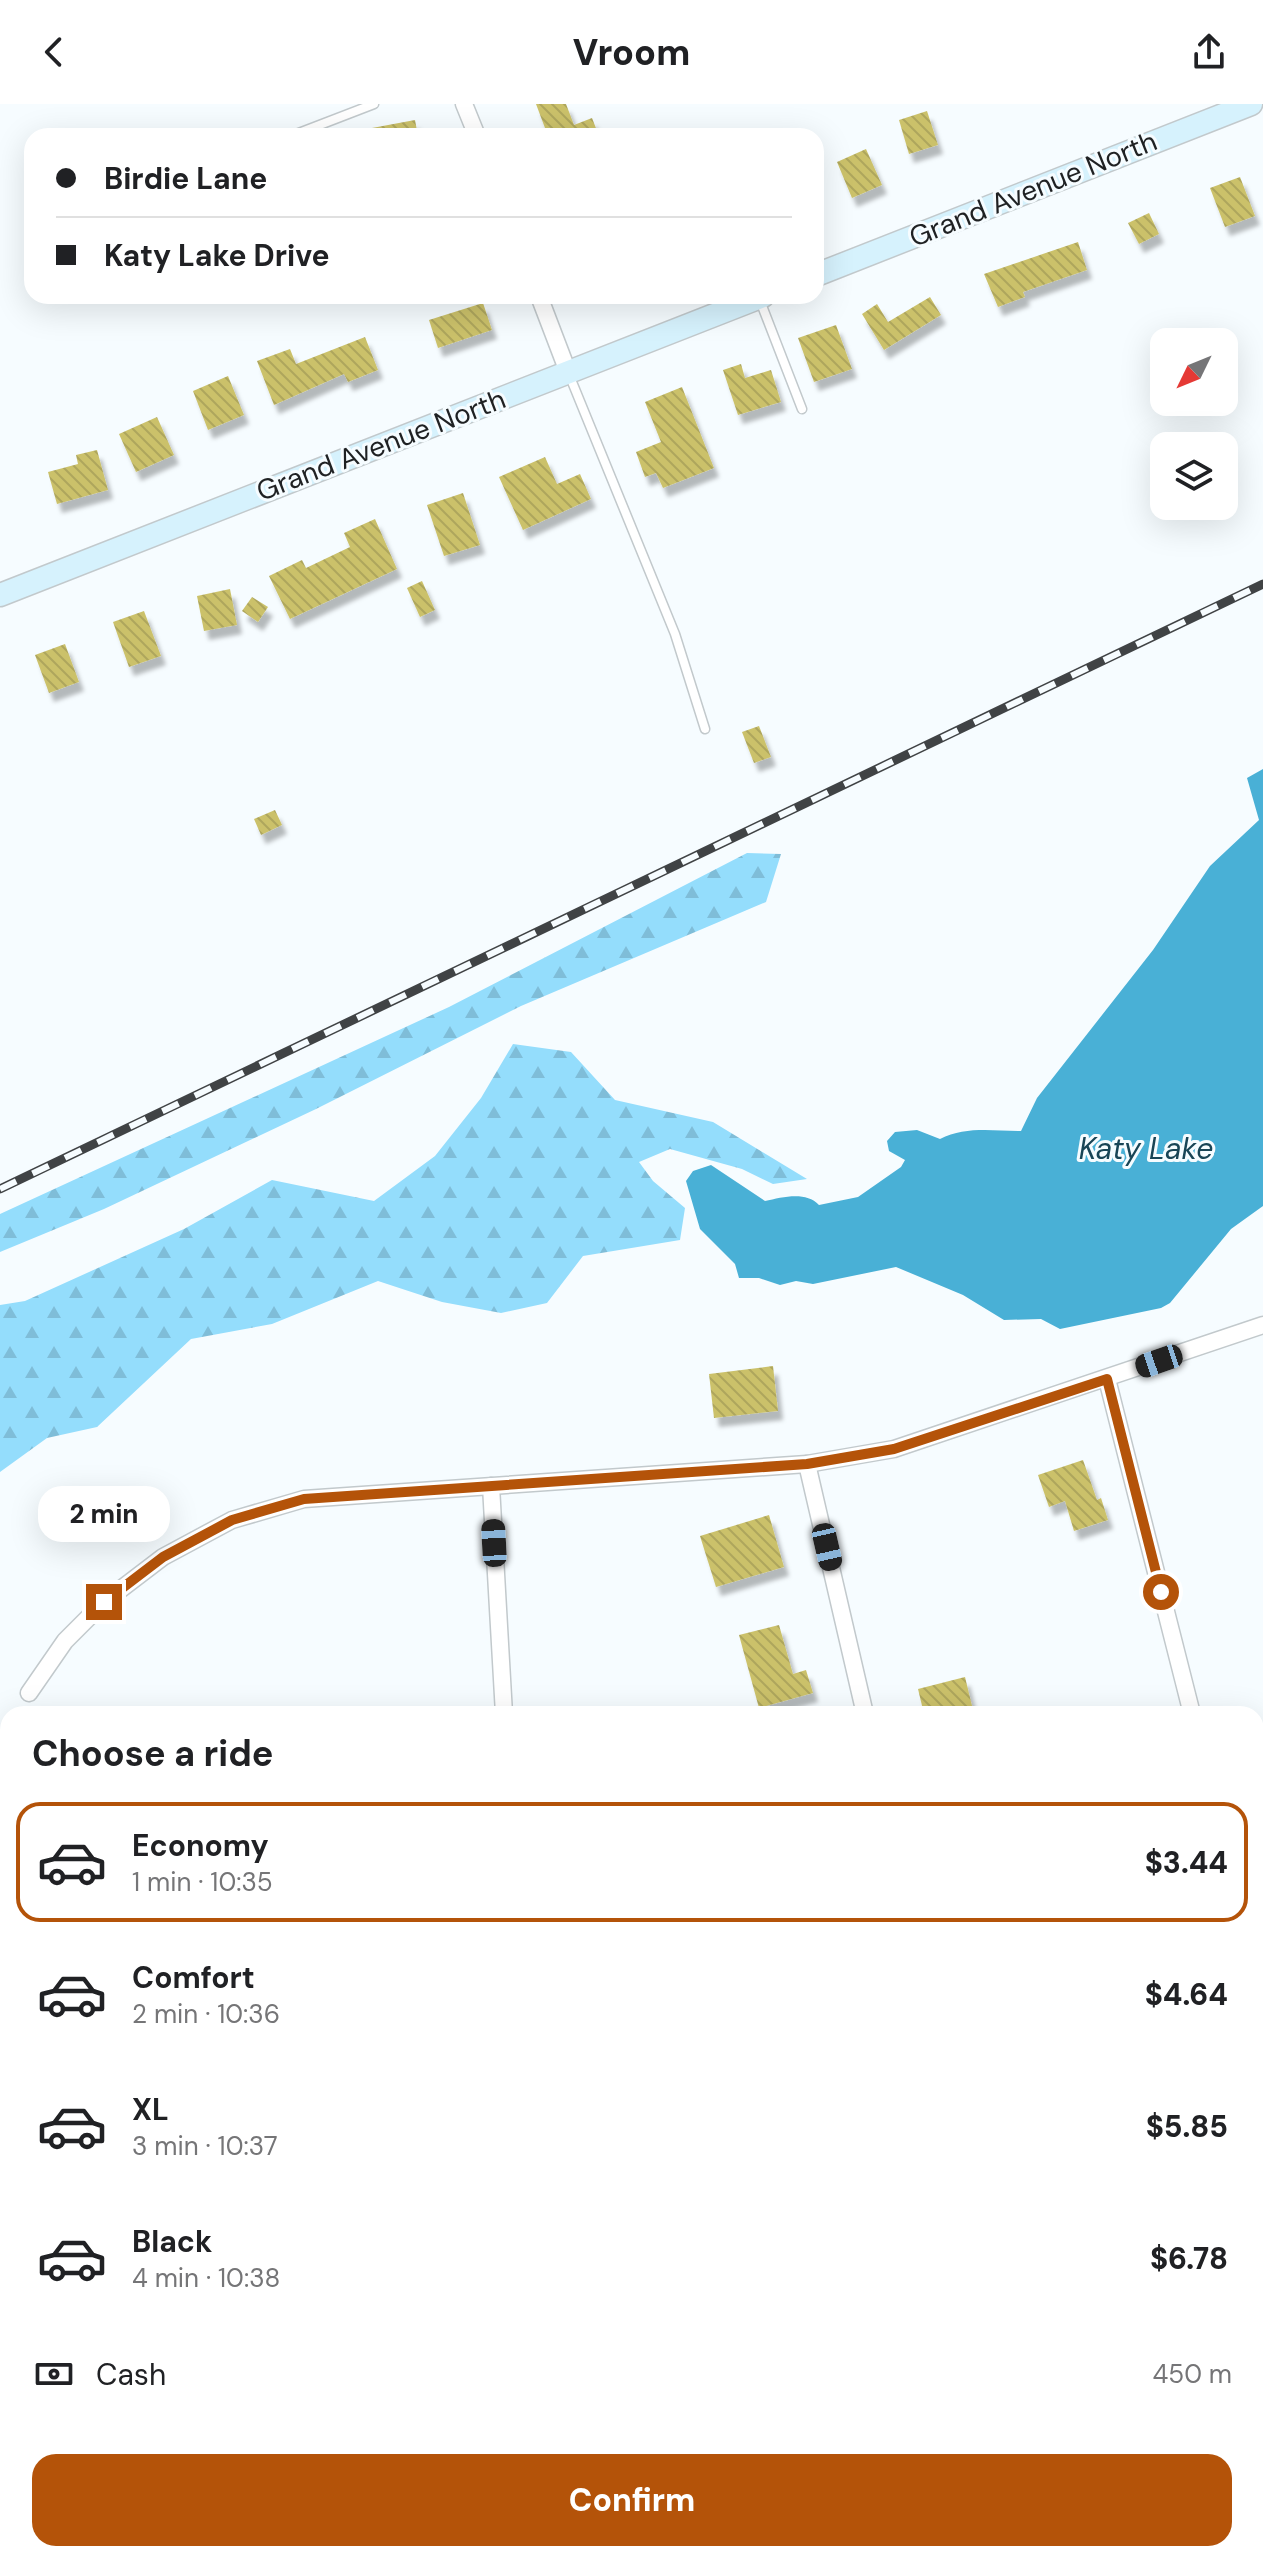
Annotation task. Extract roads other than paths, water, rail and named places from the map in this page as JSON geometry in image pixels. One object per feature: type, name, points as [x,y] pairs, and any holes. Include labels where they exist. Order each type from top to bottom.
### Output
[{"type":"main road","name":"Grand Avenue North","points":[[824,272],[1251,104]]},
{"type":"main road","name":"Grand Avenue North","points":[[0,595],[743,304]]},
{"type":"street","points":[[464,104],[474,128]]},
{"type":"street","points":[[542,304],[568,372]]},
{"type":"street","points":[[29,1693],[65,1641],[104,1602],[163,1557],[232,1520],[304,1499],[807,1464],[894,1449],[1263,1325]]},
{"type":"street","points":[[1107,1379],[1190,1706]]},
{"type":"street","points":[[807,1464],[863,1706]]},
{"type":"street","points":[[491,1486],[504,1706]]},
{"type":"lane","points":[[312,128],[374,104]]},
{"type":"lane","points":[[764,304],[802,409]]},
{"type":"lane","points":[[568,372],[675,634],[705,729]]},
{"type":"water","name":"Katy Lake","points":[[1263,769],[1263,1206],[1231,1229],[1170,1303],[1161,1308],[1060,1329],[1041,1319],[1004,1320],[963,1295],[896,1267],[813,1284],[796,1281],[780,1285],[759,1278],[739,1278],[735,1264],[700,1229],[686,1181],[693,1171],[711,1165],[765,1201],[801,1197],[819,1205],[858,1197],[901,1167],[905,1160],[889,1151],[887,1141],[895,1132],[917,1130],[940,1139],[969,1131],[1021,1131],[1037,1098],[1153,950],[1210,866],[1259,820],[1247,778]]},
{"type":"railway","points":[[0,1189],[1263,584]]}]
